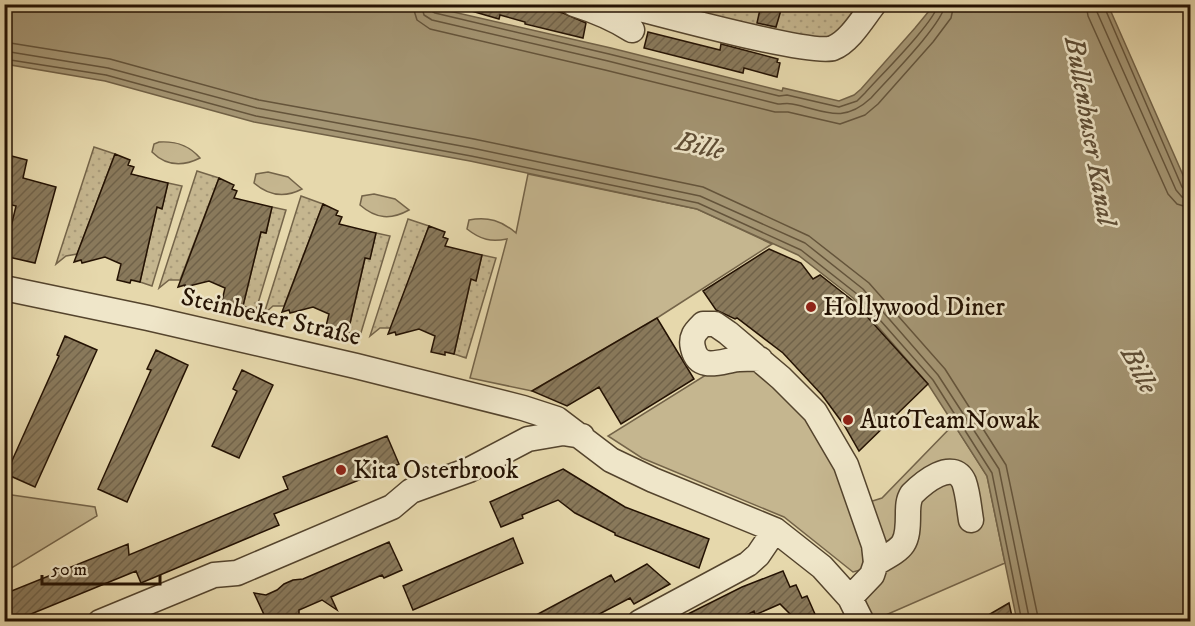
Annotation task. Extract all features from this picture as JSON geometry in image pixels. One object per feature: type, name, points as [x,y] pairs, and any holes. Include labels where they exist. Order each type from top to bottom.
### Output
[{"type":"street","points":[[574,4],[612,17],[632,30]]},
{"type":"street","points":[[621,4],[793,45],[826,50],[839,45],[874,4]]},
{"type":"street","name":"Steinbeker Straße","points":[[4,288],[148,318],[523,408],[556,419],[611,459],[653,480],[775,530],[822,567],[850,598],[862,621]]},
{"type":"street","points":[[760,359],[815,412],[846,465],[874,545],[876,563],[872,575],[850,598]]},
{"type":"street","points":[[523,408],[516,420],[516,426],[520,433],[528,439]]},
{"type":"street","points":[[100,621],[214,575],[237,573],[382,512],[392,507],[411,491],[469,470],[528,439],[563,433],[582,436]]},
{"type":"street","points":[[876,563],[900,547],[907,539],[908,510],[912,494],[945,471],[960,476],[964,482],[971,520]]},
{"type":"street","points":[[640,621],[748,564],[758,555],[775,530]]},
{"type":"shaded area","points":[[598,5],[879,5],[847,44]]},
{"type":"shaded area","points":[[159,142],[182,145],[200,158],[181,164],[163,160],[152,152],[154,144]]},
{"type":"shaded area","points":[[94,147],[115,154],[77,254],[66,256],[56,264]]},
{"type":"shaded area","points":[[197,171],[219,178],[180,280],[169,280],[159,288]]},
{"type":"shaded area","points":[[268,172],[288,177],[302,189],[289,194],[265,191],[254,183],[256,174]]},
{"type":"shaded area","points":[[528,174],[697,209],[772,244],[657,318],[532,391],[470,378],[507,239],[491,240],[477,236],[467,229],[469,220],[494,220],[516,233]]},
{"type":"shaded area","points":[[168,183],[182,186],[152,286],[140,282],[157,207],[162,208]]},
{"type":"shaded area","points":[[374,194],[395,199],[409,210],[390,217],[372,213],[360,205],[362,196]]},
{"type":"shaded area","points":[[301,196],[323,204],[284,306],[273,306],[264,314]]},
{"type":"shaded area","points":[[272,207],[286,210],[256,310],[243,306],[261,232],[266,233]]},
{"type":"shaded area","points":[[408,219],[429,226],[391,328],[380,328],[370,336]]},
{"type":"shaded area","points":[[376,233],[390,236],[360,336],[348,332],[365,258],[370,258]]},
{"type":"shaded area","points":[[482,255],[496,258],[466,358],[454,354],[471,279],[476,280]]},
{"type":"shaded area","points":[[758,369],[808,417],[838,467],[863,544],[864,569],[853,572],[784,517],[642,458],[608,436],[709,373]]},
{"type":"shaded area","points":[[954,424],[987,476],[1005,563],[872,621],[867,608],[863,579],[866,503],[882,498]]},
{"type":"shaded area","points":[[5,494],[95,507],[97,516],[5,572]]},
{"type":"water","points":[[4,5],[423,5],[611,48],[782,91],[783,88],[839,101],[854,95],[861,89],[934,5],[1108,5],[1190,191],[1190,621],[1017,621],[987,476],[928,384],[853,298],[798,255],[697,209],[470,161],[254,122],[105,81],[5,64]]},
{"type":"building","points":[[462,4],[510,4],[528,9],[529,5],[563,13],[586,23],[583,38],[525,24],[525,22],[500,15],[499,19],[461,8]]},
{"type":"building","points":[[761,5],[781,10],[776,27],[757,23]]},
{"type":"building","points":[[648,32],[720,50],[721,44],[778,59],[777,62],[780,63],[777,77],[744,68],[743,73],[644,48]]},
{"type":"building","points":[[4,154],[27,160],[23,178],[56,187],[35,263],[4,256],[16,206],[4,203]]},
{"type":"building","points":[[115,154],[130,160],[128,165],[134,167],[131,174],[168,183],[162,209],[157,207],[140,282],[131,280],[130,283],[117,280],[121,264],[105,257],[82,263],[81,260],[74,262]]},
{"type":"building","points":[[219,178],[234,185],[232,189],[237,191],[234,198],[272,207],[266,233],[261,232],[243,306],[235,305],[234,308],[221,305],[225,288],[209,281],[178,287]]},
{"type":"building","points":[[323,204],[338,211],[336,215],[342,217],[339,224],[376,233],[370,259],[365,258],[348,332],[339,330],[338,333],[325,330],[329,314],[313,307],[290,313],[289,310],[282,312]]},
{"type":"building","points":[[429,226],[445,232],[443,237],[448,239],[445,246],[482,255],[476,281],[471,279],[454,354],[431,352],[435,336],[419,329],[396,335],[395,332],[388,334]]},
{"type":"building","points":[[769,249],[801,263],[813,279],[820,275],[852,300],[928,384],[859,451],[844,425],[822,395],[783,353],[737,318],[716,310],[703,291]]},
{"type":"building","points":[[657,318],[694,379],[621,424],[599,387],[567,406],[532,391]]},
{"type":"building","points":[[65,336],[97,350],[35,487],[6,474],[59,356],[57,355]]},
{"type":"building","points":[[156,350],[188,365],[127,502],[98,489],[151,370],[147,369]]},
{"type":"building","points":[[242,370],[273,385],[239,458],[212,446],[237,391],[233,389]]},
{"type":"building","points":[[387,436],[399,464],[274,514],[279,525],[141,583],[136,571],[14,621],[4,621],[4,594],[128,544],[129,555],[288,489],[283,477]]},
{"type":"building","points":[[563,469],[625,507],[709,539],[699,568],[615,535],[575,513],[558,500],[522,515],[523,518],[501,527],[490,502]]},
{"type":"building","points":[[513,538],[523,563],[413,610],[403,586]]},
{"type":"building","points":[[389,542],[402,570],[384,578],[382,575],[331,597],[337,610],[322,600],[299,610],[299,615],[267,621],[254,593],[266,595],[293,580],[303,579]]},
{"type":"building","points":[[647,564],[670,584],[634,604],[630,598],[586,621],[525,621],[611,575],[615,582]]},
{"type":"building","points":[[783,571],[790,587],[796,585],[802,598],[807,596],[818,621],[797,621],[780,604],[755,615],[754,611],[735,621],[674,621],[742,587]]},
{"type":"building","points":[[1009,603],[1013,621],[978,621]]},
{"type":"place","name":"Hollywood Diner","points":[[811,307]]},
{"type":"place","name":"AutoTeamNowak","points":[[848,420]]},
{"type":"place","name":"Kita Osterbrook","points":[[341,470]]},
{"type":"water label","name":"Bullenhuser Kanal","points":[[1090,131]]},
{"type":"water label","name":"Bille","points":[[700,146]]},
{"type":"water label","name":"Bille","points":[[1139,370]]}]
